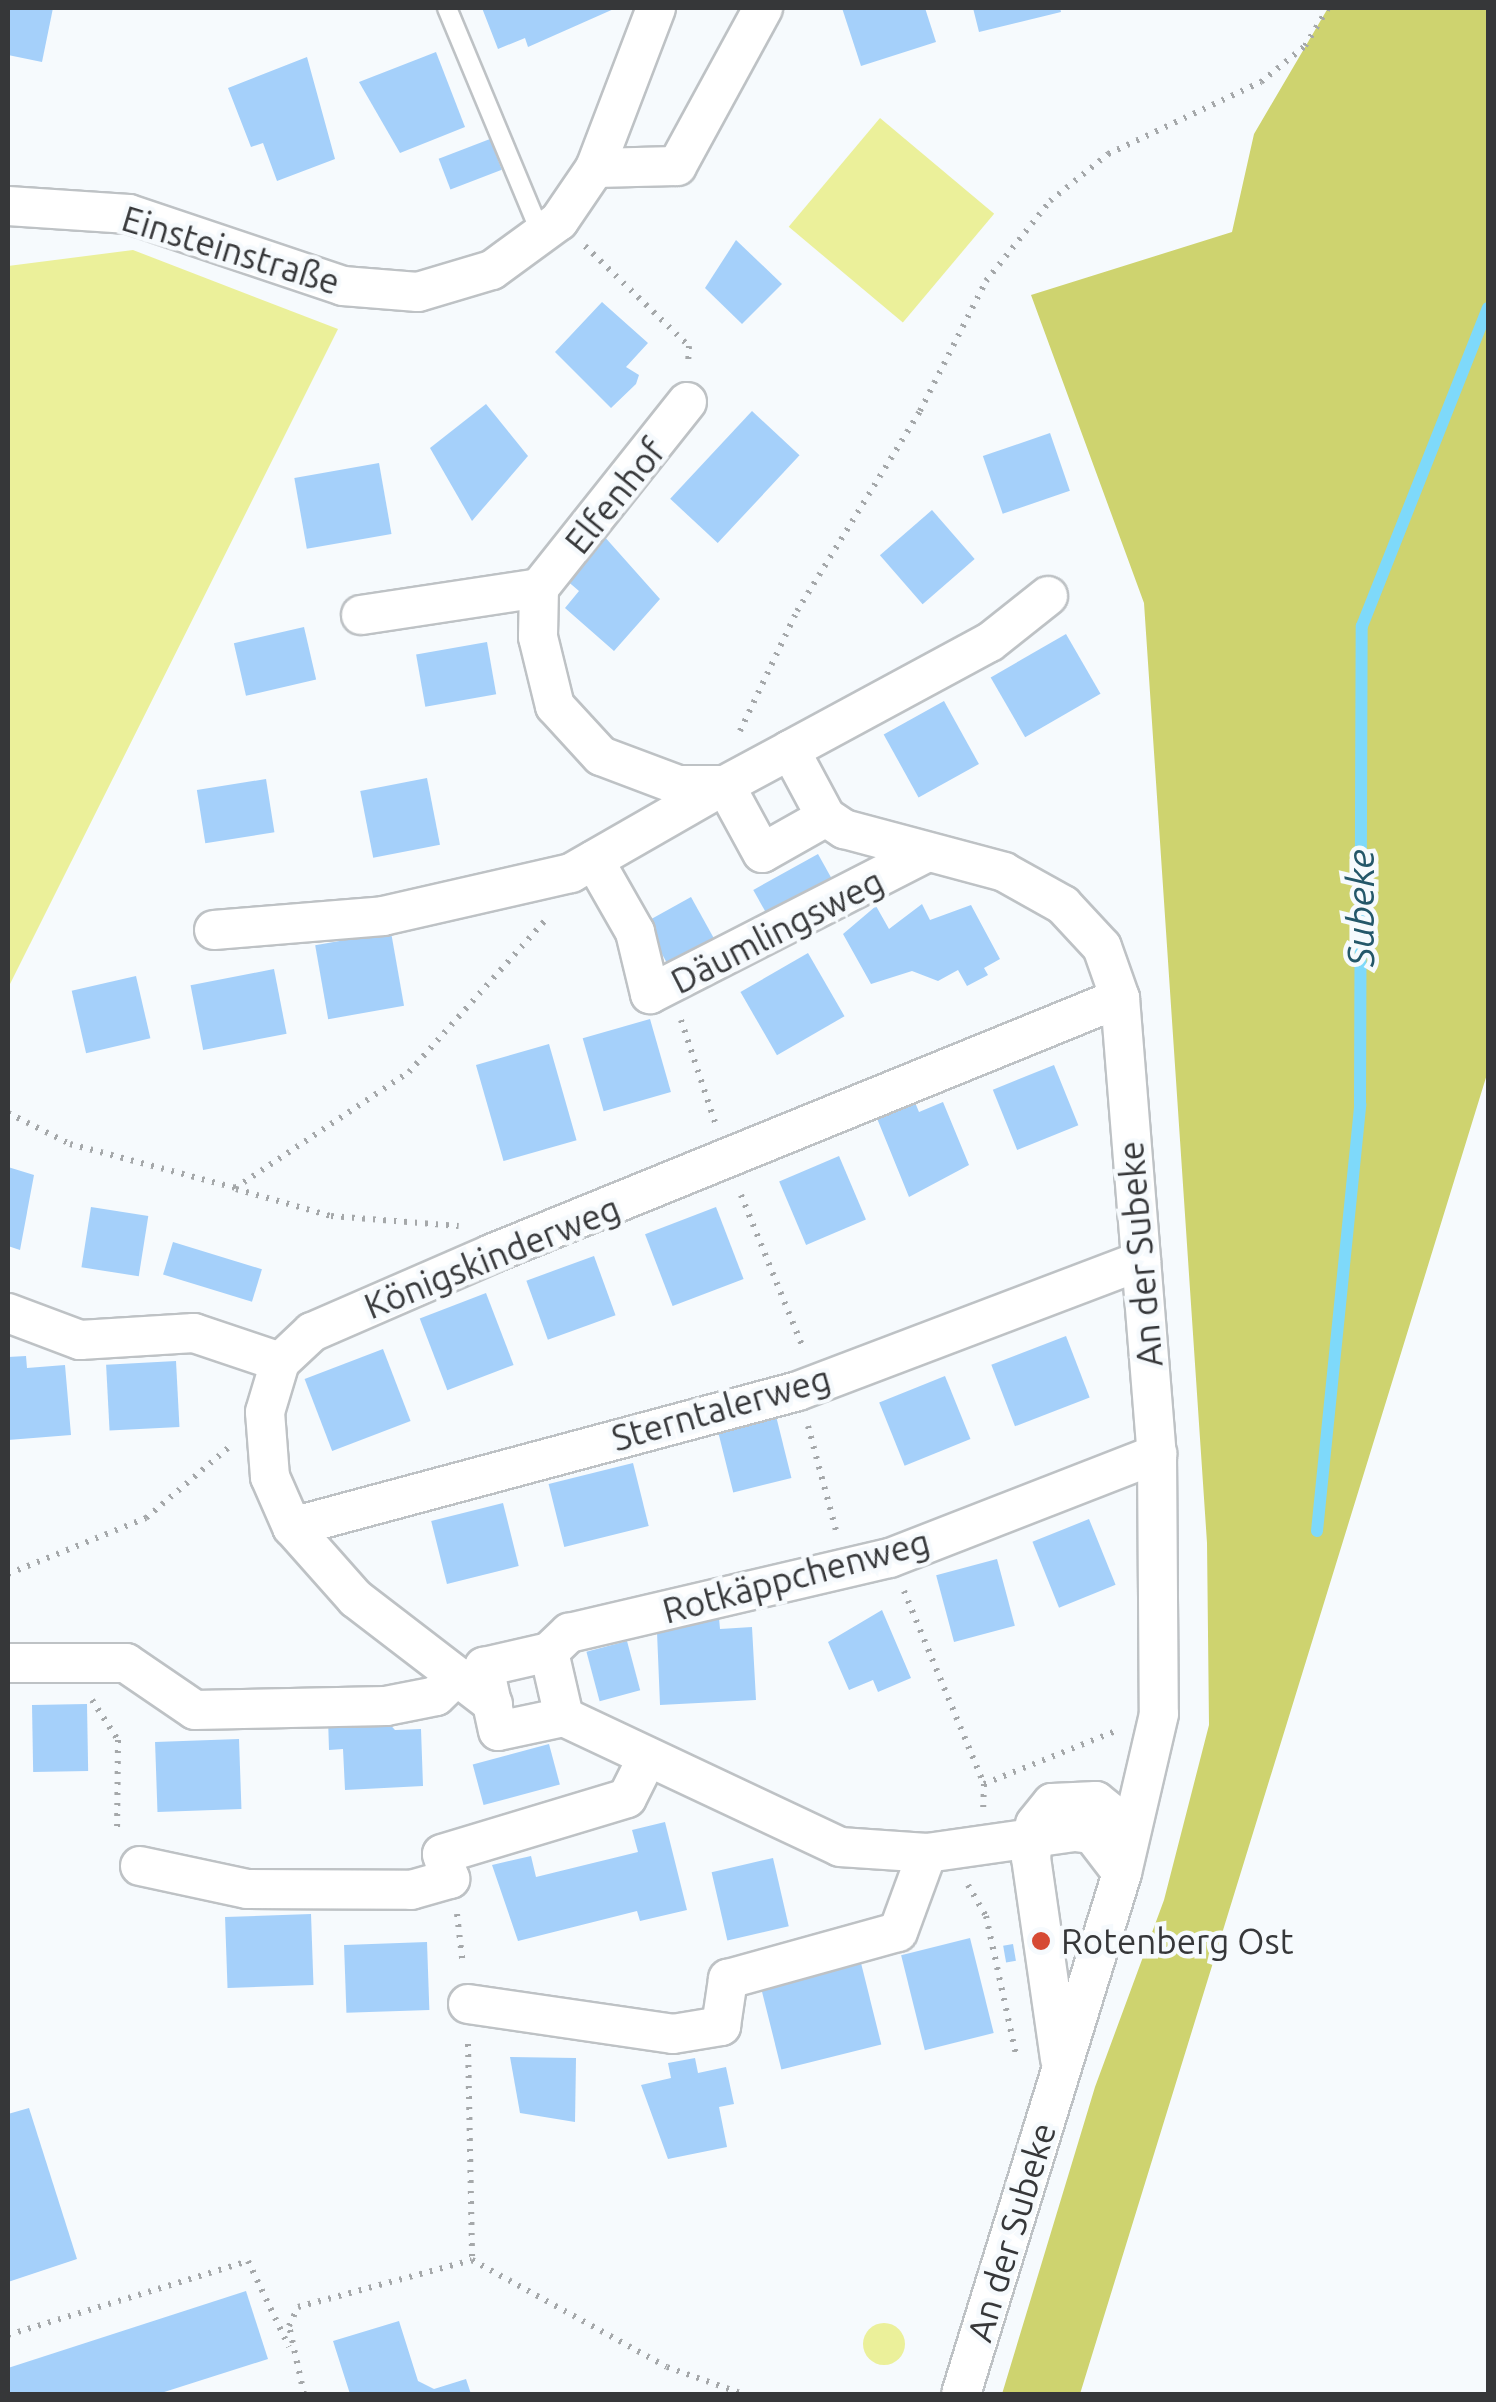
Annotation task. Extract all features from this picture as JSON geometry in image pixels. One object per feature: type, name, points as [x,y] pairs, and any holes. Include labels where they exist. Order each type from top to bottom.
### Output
[{"type":"street","name":"Einsteinstraße","points":[[8,206],[130,214],[342,286],[418,292],[492,270],[551,228],[595,168],[656,8]]},
{"type":"street","points":[[595,168],[637,174],[677,166],[762,8]]},
{"type":"street","name":"Elfenhof","points":[[687,402],[539,588],[538,637],[555,706],[600,756],[678,785],[725,785]]},
{"type":"street","name":"Elfenhof","points":[[360,615],[539,588]]},
{"type":"street","points":[[214,930],[383,916],[582,866],[990,642],[1048,596]]},
{"type":"street","points":[[725,785],[762,853],[826,817],[790,750]]},
{"type":"street","name":"An der Subeke","points":[[826,817],[926,853],[1004,872],[1063,905],[1102,947],[1120,998],[1157,1454],[1159,1714],[1122,1872],[961,2394]]},
{"type":"street","name":"Däumlingsweg","points":[[582,866],[635,932],[650,994],[671,990],[926,853]]},
{"type":"street","name":"Königskinderweg","points":[[280,1362],[312,1332],[492,1254],[1120,998]]},
{"type":"street","name":"Sterntalerweg","points":[[292,1526],[798,1390],[1141,1260]]},
{"type":"street","points":[[8,1313],[80,1340],[194,1334],[280,1362],[265,1412],[270,1477],[292,1526],[356,1599],[492,1704]]},
{"type":"street","name":"Rotkäppchenweg","points":[[549,1652],[569,1633],[890,1558],[1157,1454]]},
{"type":"street","points":[[564,1717],[549,1652],[484,1667],[498,1732],[564,1717],[840,1847],[936,1852],[1034,1837]]},
{"type":"street","points":[[8,1664],[126,1664],[195,1710],[386,1706],[436,1696],[456,1677]]},
{"type":"street","points":[[128,1861],[247,1889],[411,1890],[450,1879],[442,1854],[626,1798],[647,1758]]},
{"type":"street","name":"An der Subeke","points":[[1062,2070],[1034,1837],[1052,1803],[1096,1801],[1118,1819],[1122,1872]]},
{"type":"street","points":[[468,2004],[673,2034],[721,2026],[728,1979],[898,1932],[936,1852]]},
{"type":"lane","points":[[447,8],[551,228]]},
{"type":"path","points":[[725,785],[728,756],[797,611],[920,411],[986,281],[1050,201],[1108,154],[1261,82],[1305,46],[1328,8]]},
{"type":"path","points":[[551,228],[689,346]]},
{"type":"path","points":[[235,1188],[409,1072],[486,996],[557,905],[582,866]]},
{"type":"path","points":[[671,990],[709,1104]]},
{"type":"path","points":[[8,1113],[117,1160],[330,1216],[452,1224],[492,1254]]},
{"type":"path","points":[[733,1175],[790,1315]]},
{"type":"path","points":[[798,1390],[832,1512]]},
{"type":"path","points":[[8,1574],[146,1518],[265,1412]]},
{"type":"path","points":[[890,1558],[984,1784],[1159,1714]]},
{"type":"path","points":[[118,1740],[128,1861]]},
{"type":"path","points":[[936,1852],[986,1916],[1020,2074]]},
{"type":"path","points":[[468,2004],[472,2260]]},
{"type":"path","points":[[292,2358],[298,2307],[472,2260],[667,2367],[743,2394]]},
{"type":"path","points":[[8,2335],[248,2261],[265,2281],[304,2394]]},
{"type":"green space","points":[[1328,8],[1488,8],[1488,1071],[1080,2394],[1002,2394],[1095,2087],[1164,1900],[1209,1725],[1207,1543],[1144,603],[1031,295],[1232,232],[1254,134]]},
{"type":"green space","points":[[880,118],[994,214],[903,323],[789,227]]},
{"type":"green space","points":[[133,250],[338,329],[8,988],[8,266]]},
{"type":"green space","points":[[884,2323],[899,2329],[905,2344],[899,2359],[884,2365],[869,2359],[863,2344],[869,2329]]},
{"type":"building","points":[[8,8],[53,8],[42,62],[8,55]]},
{"type":"building","points":[[482,8],[616,8],[528,47],[525,38],[498,49]]},
{"type":"building","points":[[842,8],[925,8],[936,42],[861,66]]},
{"type":"building","points":[[973,8],[1060,8],[1061,12],[979,32]]},
{"type":"building","points":[[436,52],[465,127],[400,153],[359,82]]},
{"type":"building","points":[[307,57],[335,159],[277,181],[263,143],[251,147],[228,88]]},
{"type":"building","points":[[490,139],[502,170],[450,190],[439,159]]},
{"type":"building","points":[[736,240],[782,284],[742,324],[705,288]]},
{"type":"building","points":[[602,302],[648,343],[626,367],[639,375],[636,384],[611,408],[555,352]]},
{"type":"building","points":[[486,404],[528,456],[472,521],[430,448]]},
{"type":"building","points":[[752,411],[800,455],[718,543],[670,499]]},
{"type":"building","points":[[1050,433],[1070,491],[1003,514],[983,456]]},
{"type":"building","points":[[379,463],[392,534],[307,549],[294,478]]},
{"type":"building","points":[[932,510],[975,559],[923,604],[880,555]]},
{"type":"building","points":[[603,535],[660,599],[614,651],[565,608],[579,591],[565,579]]},
{"type":"building","points":[[304,627],[316,680],[246,696],[234,643]]},
{"type":"building","points":[[1066,634],[1100,694],[1025,737],[991,678]]},
{"type":"building","points":[[487,642],[496,694],[425,707],[416,655]]},
{"type":"building","points":[[944,701],[979,764],[919,797],[884,734]]},
{"type":"building","points":[[427,778],[440,845],[373,858],[360,791]]},
{"type":"building","points":[[266,779],[274,832],[205,843],[197,790]]},
{"type":"building","points":[[818,854],[835,885],[770,920],[753,890]]},
{"type":"building","points":[[691,897],[715,941],[669,966],[645,923]]},
{"type":"building","points":[[922,904],[930,920],[971,905],[1000,959],[984,968],[988,975],[967,986],[958,970],[938,981],[912,971],[871,984],[843,934],[876,906],[889,929]]},
{"type":"building","points":[[391,932],[404,1006],[328,1019],[315,945]]},
{"type":"building","points":[[808,953],[844,1016],[777,1055],[740,992]]},
{"type":"building","points":[[274,969],[287,1034],[203,1050],[191,985]]},
{"type":"building","points":[[136,976],[150,1038],[86,1053],[72,991]]},
{"type":"building","points":[[650,1019],[671,1092],[604,1111],[583,1038]]},
{"type":"building","points":[[549,1044],[577,1140],[504,1161],[476,1065]]},
{"type":"building","points":[[1054,1065],[1078,1125],[1017,1150],[993,1090]]},
{"type":"building","points":[[914,1100],[919,1112],[943,1102],[969,1165],[909,1197],[876,1116]]},
{"type":"building","points":[[839,1156],[866,1220],[806,1245],[779,1181]]},
{"type":"building","points":[[8,1167],[34,1175],[20,1250],[8,1246]]},
{"type":"building","points":[[91,1207],[148,1216],[139,1276],[81,1267]]},
{"type":"building","points":[[716,1207],[744,1279],[673,1306],[645,1234]]},
{"type":"building","points":[[173,1242],[262,1269],[252,1302],[163,1275]]},
{"type":"building","points":[[594,1256],[616,1315],[548,1340],[526,1281]]},
{"type":"building","points":[[486,1293],[514,1365],[447,1390],[420,1318]]},
{"type":"building","points":[[1066,1336],[1090,1398],[1015,1426],[991,1365]]},
{"type":"building","points":[[383,1349],[411,1421],[332,1451],[305,1379]]},
{"type":"building","points":[[26,1356],[27,1368],[65,1365],[71,1435],[8,1440],[8,1357]]},
{"type":"building","points":[[176,1361],[179,1427],[110,1431],[106,1365]]},
{"type":"building","points":[[945,1376],[970,1439],[905,1466],[879,1403]]},
{"type":"building","points":[[775,1412],[791,1478],[733,1492],[717,1427]]},
{"type":"building","points":[[633,1463],[649,1526],[564,1547],[549,1484]]},
{"type":"building","points":[[503,1503],[519,1566],[447,1584],[431,1521]]},
{"type":"building","points":[[1089,1519],[1116,1585],[1059,1608],[1032,1542]]},
{"type":"building","points":[[997,1559],[1015,1626],[954,1642],[936,1575]]},
{"type":"building","points":[[882,1610],[911,1678],[878,1692],[873,1680],[849,1690],[828,1642]]},
{"type":"building","points":[[719,1618],[720,1629],[752,1627],[756,1700],[660,1705],[657,1632]]},
{"type":"building","points":[[627,1641],[640,1690],[600,1701],[586,1652]]},
{"type":"building","points":[[87,1704],[88,1771],[33,1772],[32,1705]]},
{"type":"building","points":[[381,1715],[395,1730],[421,1729],[423,1786],[345,1790],[343,1749],[329,1750],[328,1718]]},
{"type":"building","points":[[239,1739],[241,1809],[157,1812],[155,1742]]},
{"type":"building","points":[[549,1744],[560,1785],[484,1805],[473,1764]]},
{"type":"building","points":[[665,1822],[687,1910],[640,1921],[637,1911],[518,1941],[492,1865],[531,1856],[536,1877],[638,1852],[632,1830]]},
{"type":"building","points":[[773,1858],[789,1926],[727,1940],[712,1872]]},
{"type":"building","points":[[311,1914],[313,1985],[228,1988],[225,1917]]},
{"type":"building","points":[[970,1938],[994,2033],[925,2050],[901,1955]]},
{"type":"building","points":[[427,1942],[429,2010],[346,2013],[344,1945]]},
{"type":"building","points":[[1013,1944],[1016,1961],[1006,1962],[1003,1946]]},
{"type":"building","points":[[861,1963],[881,2045],[781,2069],[761,1988]]},
{"type":"building","points":[[510,2057],[576,2058],[575,2122],[520,2113]]},
{"type":"building","points":[[695,2058],[698,2073],[726,2067],[734,2104],[719,2107],[727,2147],[668,2159],[641,2085],[671,2078],[668,2063]]},
{"type":"building","points":[[29,2108],[77,2259],[8,2282],[8,2114]]},
{"type":"building","points":[[246,2291],[268,2359],[158,2394],[8,2394],[8,2368]]},
{"type":"building","points":[[399,2321],[418,2381],[434,2389],[466,2379],[471,2394],[350,2394],[333,2341]]},
{"type":"waterway","name":"Subeke","points":[[1317,1531],[1360,1104],[1362,626],[1488,308]]},
{"type":"place","name":"Rotenberg Ost","points":[[1041,1941]]}]
